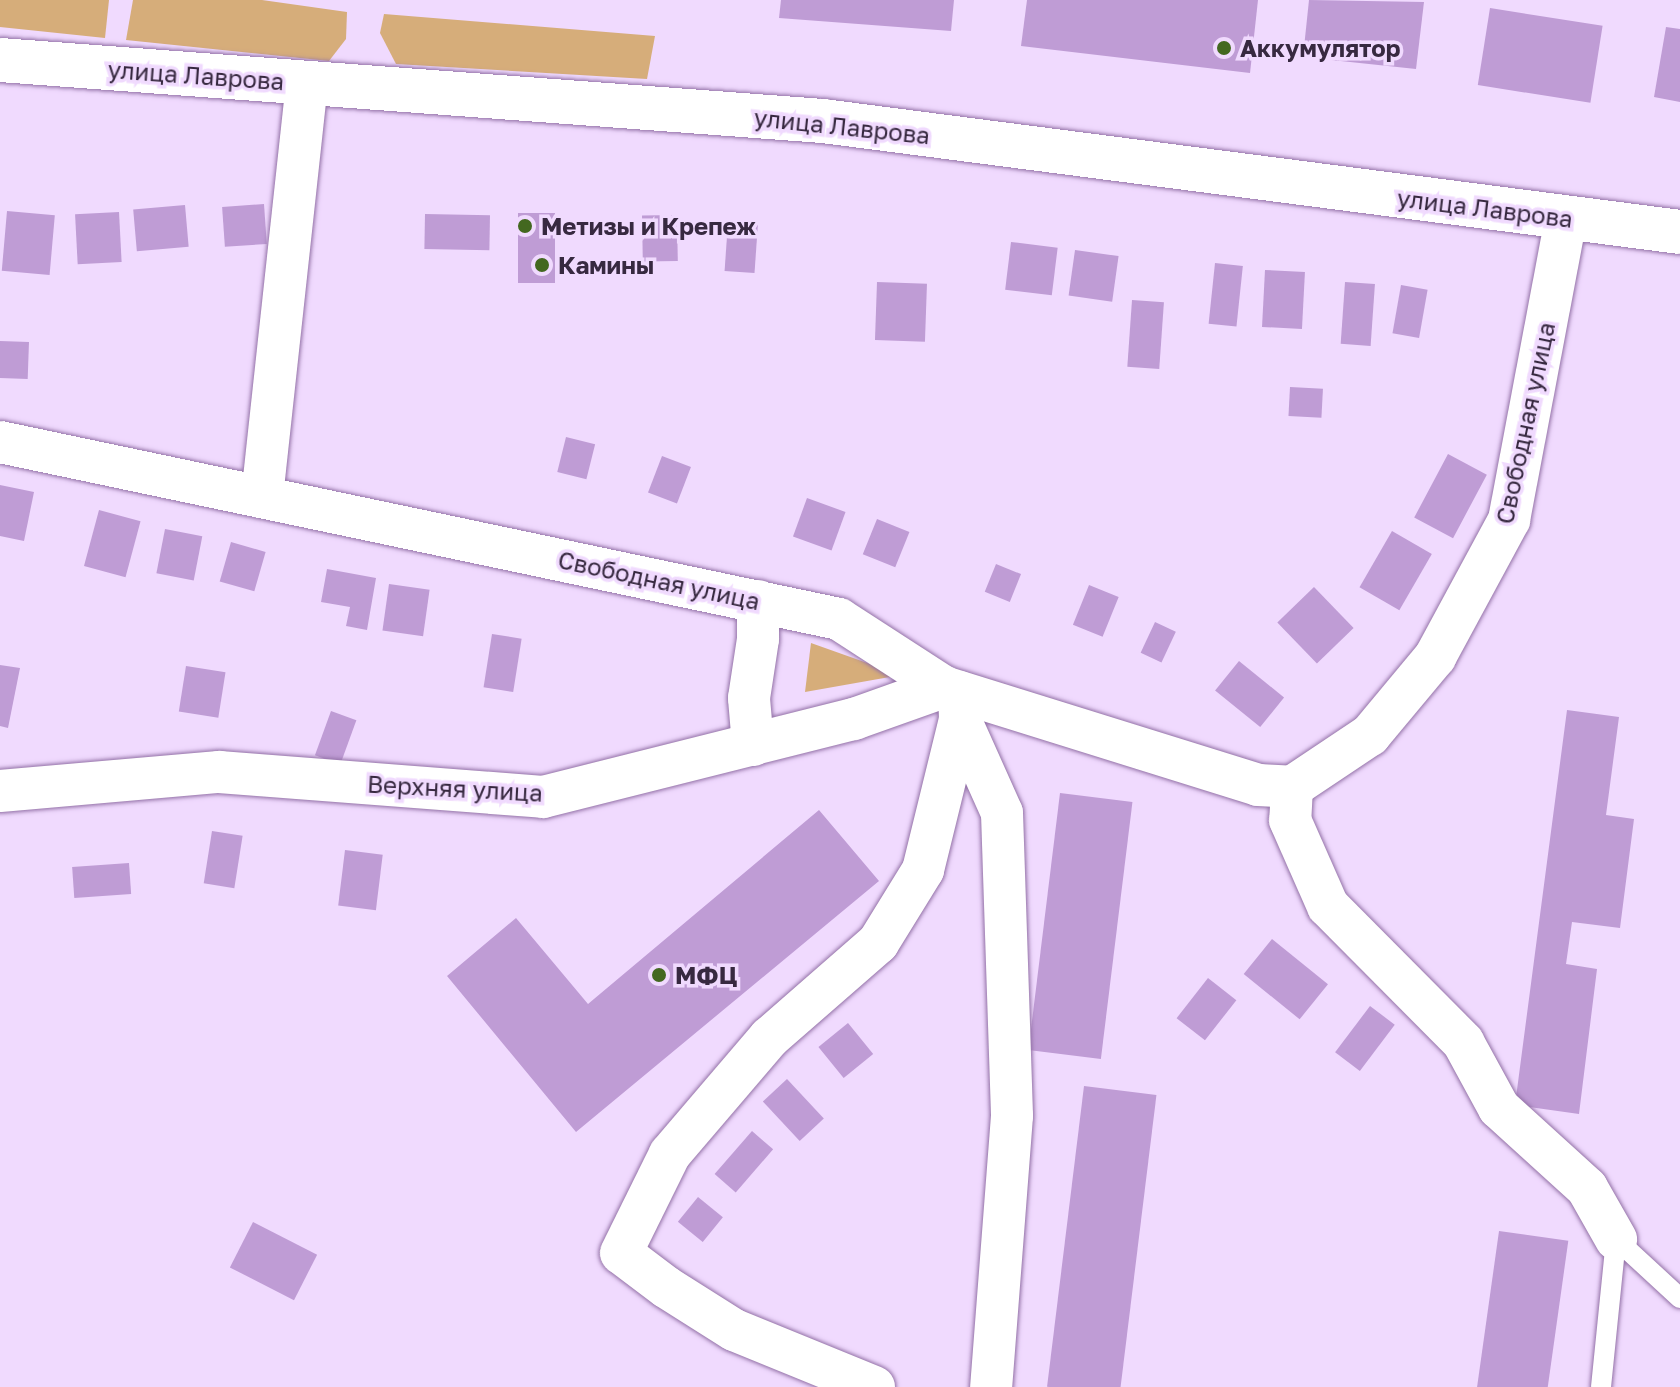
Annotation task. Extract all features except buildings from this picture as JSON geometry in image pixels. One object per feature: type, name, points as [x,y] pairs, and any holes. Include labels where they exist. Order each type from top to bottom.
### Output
[{"type":"main road","name":"улица Лаврова","points":[[0,60],[823,121],[1680,232]]},
{"type":"street","points":[[262,497],[307,83]]},
{"type":"street","name":"Свободная улица","points":[[0,442],[839,619],[955,699],[1258,785],[1292,787],[1370,735],[1435,657],[1509,520],[1566,219]]},
{"type":"street","points":[[753,745],[749,698],[758,639],[758,601]]},
{"type":"street","points":[[874,1387],[734,1330],[666,1287],[621,1253],[670,1154],[769,1038],[878,943],[923,870],[955,699]]},
{"type":"street","points":[[955,699],[1002,813],[1012,1116],[991,1387]]},
{"type":"street","name":"Верхняя улица","points":[[0,791],[219,772],[543,797],[854,719],[955,699]]},
{"type":"street","points":[[1292,787],[1290,820],[1328,906],[1463,1042],[1499,1108],[1587,1188],[1616,1239]]},
{"type":"lane","points":[[1616,1239],[1680,1298]]},
{"type":"lane","points":[[1601,1387],[1616,1239]]},
{"type":"shaded area","points":[[0,0],[109,0],[105,38],[0,27]]},
{"type":"shaded area","points":[[133,0],[262,0],[347,12],[346,39],[329,61],[126,40]]},
{"type":"shaded area","points":[[384,14],[655,36],[647,79],[396,64],[380,33]]},
{"type":"shaded area","points":[[811,643],[901,675],[805,692]]},
{"type":"place","name":"Аккумулятор","points":[[1224,48]]},
{"type":"place","name":"Метизы и Крепеж","points":[[525,226]]},
{"type":"place","name":"Камины","points":[[542,265]]},
{"type":"place","name":"МФЦ","points":[[659,975]]}]
